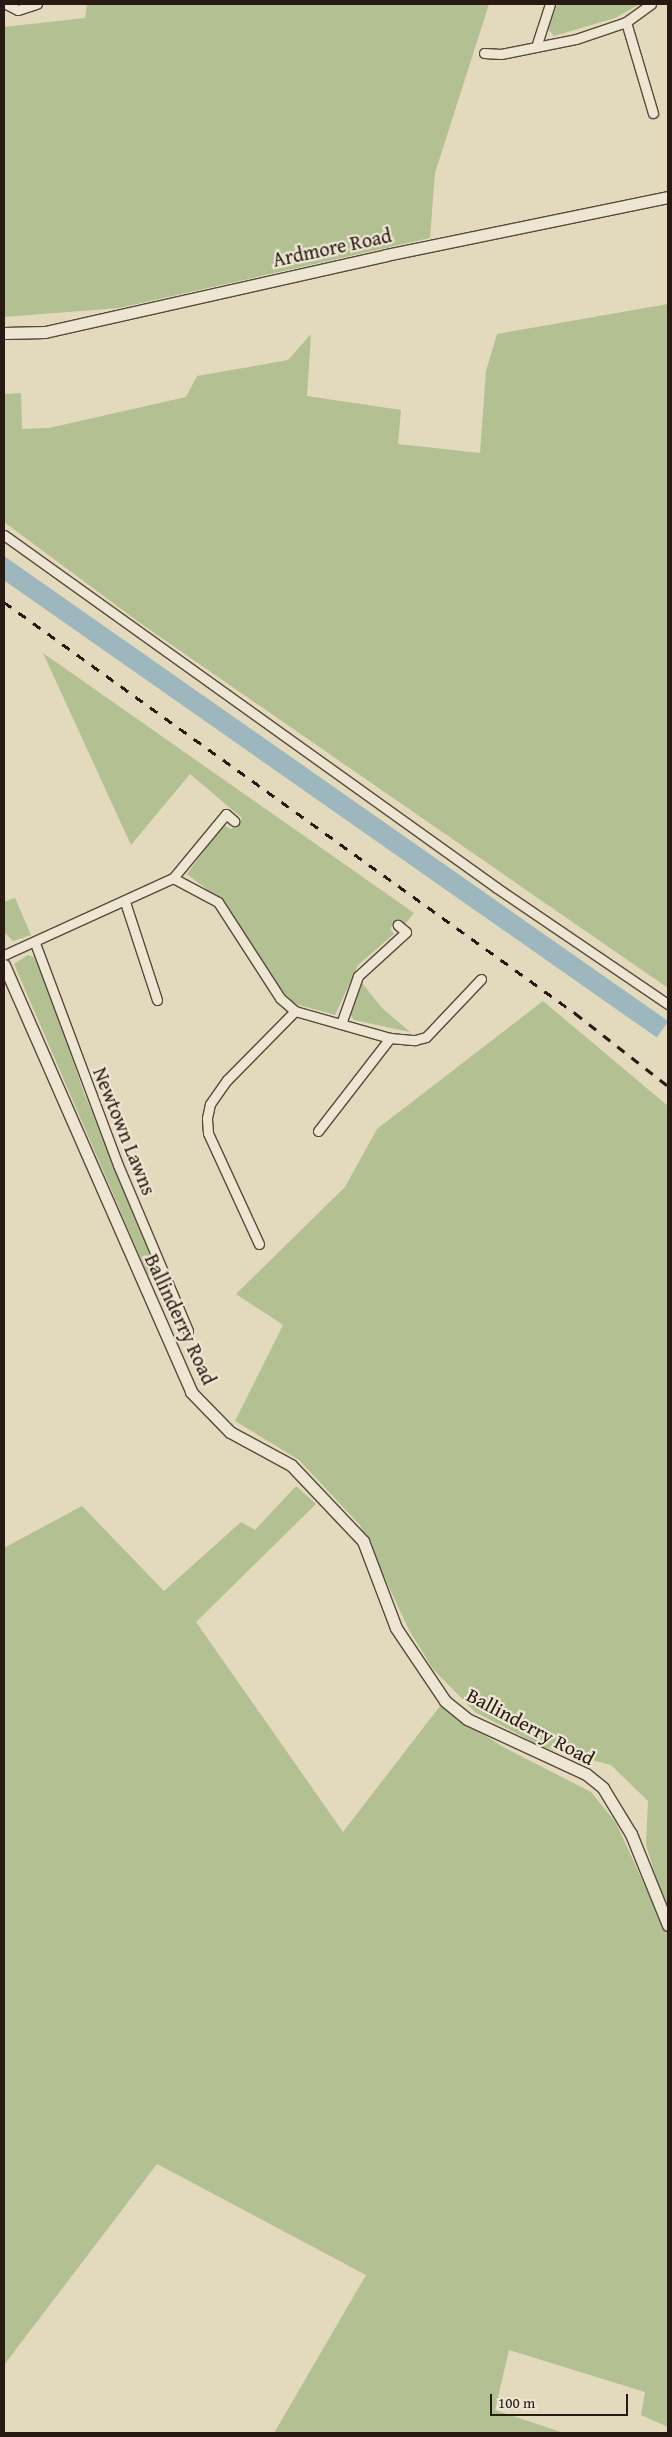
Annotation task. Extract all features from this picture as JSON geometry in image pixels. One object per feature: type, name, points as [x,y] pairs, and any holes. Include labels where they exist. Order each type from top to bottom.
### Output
[{"type":"street","points":[[6,4],[18,10],[37,4]]},
{"type":"street","points":[[536,47],[550,4]]},
{"type":"street","points":[[484,52],[501,54],[536,47],[626,22],[651,4]]},
{"type":"street","points":[[626,22],[653,114]]},
{"type":"street","name":"Ardmore Road","points":[[4,332],[45,332],[318,269],[668,198]]},
{"type":"street","points":[[4,535],[497,888],[668,1004]]},
{"type":"street","points":[[4,955],[125,902],[173,878],[226,814],[234,821]]},
{"type":"street","points":[[173,878],[218,902],[280,998],[295,1012],[390,1038],[426,1037],[481,979]]},
{"type":"street","points":[[125,902],[157,1000]]},
{"type":"street","points":[[341,1024],[358,976],[406,932],[398,925]]},
{"type":"street","name":"Newtown Lawns","points":[[35,942],[118,1165],[188,1331]]},
{"type":"street","name":"Ballinderry Road","points":[[4,965],[191,1392],[230,1432],[291,1465],[363,1540],[396,1628],[445,1701],[467,1719],[586,1774],[603,1788],[631,1834],[668,1925]]},
{"type":"street","points":[[259,1244],[208,1133],[207,1118],[210,1104],[228,1080],[295,1012]]},
{"type":"street","points":[[318,1131],[390,1038]]},
{"type":"green space","points":[[87,4],[489,4],[435,173],[430,238],[119,308],[4,317],[4,27],[85,18]]},
{"type":"green space","points":[[557,4],[640,4],[615,18],[554,36],[548,29]]},
{"type":"green space","points":[[668,304],[668,988],[140,623],[4,522],[4,394],[21,393],[22,429],[49,428],[186,397],[197,376],[288,360],[311,334],[307,396],[401,410],[398,444],[480,453],[486,371],[497,334]]},
{"type":"green space","points":[[43,653],[414,913],[405,924],[399,919],[390,928],[394,934],[358,965],[335,1015],[295,1004],[280,989],[227,905],[187,874],[223,825],[231,829],[242,818],[190,774],[131,845]]},
{"type":"green space","points":[[15,898],[31,935],[13,941],[4,932],[4,902]]},
{"type":"green space","points":[[28,955],[34,957],[49,990],[84,1093],[159,1270],[148,1275],[14,964]]},
{"type":"green space","points":[[362,983],[382,1008],[410,1032],[354,1020],[350,1014]]},
{"type":"green space","points":[[543,1001],[668,1106],[668,1915],[646,1845],[648,1801],[611,1765],[543,1747],[475,1712],[433,1669],[409,1630],[360,1525],[299,1460],[235,1421],[283,1325],[236,1294],[345,1187],[377,1129]]},
{"type":"green space","points":[[296,1486],[316,1504],[196,1622],[343,1832],[440,1706],[503,1747],[591,1792],[616,1823],[668,1936],[668,2427],[641,2415],[645,2392],[509,2350],[495,2410],[564,2433],[274,2433],[366,2275],[157,2164],[4,2365],[4,1548],[82,1506],[164,1591],[241,1522],[255,1530]]},
{"type":"water","points":[[4,556],[668,1021],[657,1038],[4,580]]},
{"type":"railway","points":[[4,602],[575,1013],[668,1086]]}]
